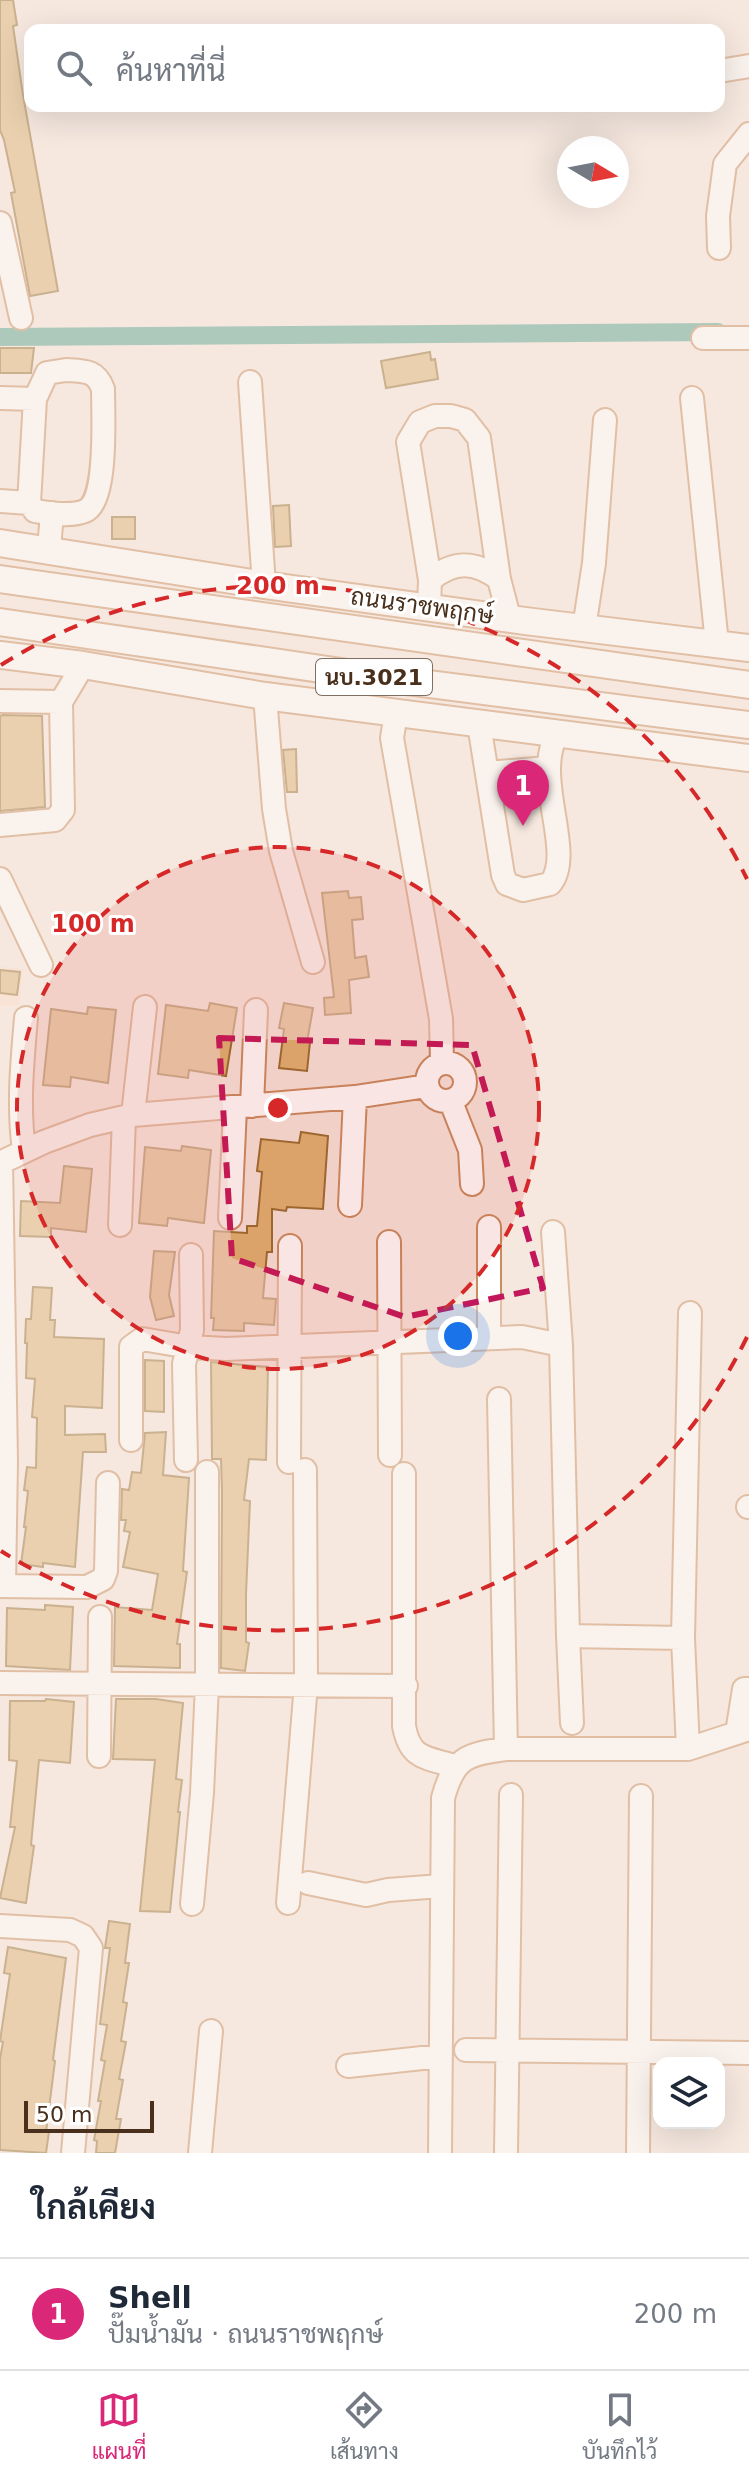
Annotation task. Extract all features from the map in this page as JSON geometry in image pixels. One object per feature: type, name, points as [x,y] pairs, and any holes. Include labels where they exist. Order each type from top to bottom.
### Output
[{"type":"main road","name":"ถนนราชพฤกษ์","points":[[0,543],[264,585],[749,648]]},
{"type":"main road","name":"ถนนราชพฤกษ์","points":[[0,579],[749,685]]},
{"type":"main road","points":[[350,630],[517,619]]},
{"type":"main road","name":"นบ.3021","points":[[0,622],[382,678],[749,725]]},
{"type":"main road","name":"นบ.3021","points":[[0,655],[83,665],[265,696],[749,758]]},
{"type":"main road","points":[[306,700],[471,689]]},
{"type":"street","points":[[725,70],[749,66]]},
{"type":"street","points":[[719,248],[718,216],[725,164],[749,134]]},
{"type":"street","points":[[0,223],[21,318]]},
{"type":"street","points":[[703,338],[749,338]]},
{"type":"street","points":[[55,371],[87,371],[99,379],[103,389],[100,487],[93,506],[79,513],[52,513],[35,511],[29,503],[35,399],[45,376],[55,371]]},
{"type":"street","points":[[250,382],[264,585]]},
{"type":"street","points":[[0,398],[35,399]]},
{"type":"street","points":[[692,398],[717,644]]},
{"type":"street","points":[[429,607],[430,580],[408,442],[420,422],[435,416],[451,416],[465,420],[479,438],[499,579],[517,619]]},
{"type":"street","points":[[584,628],[594,563],[605,420]]},
{"type":"street","points":[[0,501],[29,503]]},
{"type":"street","points":[[49,549],[52,513]]},
{"type":"street","points":[[430,580],[453,565],[466,564],[484,568],[499,579]]},
{"type":"street","points":[[0,825],[55,820],[63,810],[61,702],[83,665]]},
{"type":"street","points":[[265,696],[279,837],[313,962]]},
{"type":"street","points":[[0,701],[61,702]]},
{"type":"street","points":[[396,713],[392,738],[441,1019],[442,1062]]},
{"type":"street","points":[[479,724],[503,875],[507,884],[523,890],[550,884],[560,867],[548,768],[551,745],[557,734]]},
{"type":"street","points":[[487,773],[548,768]]},
{"type":"street","points":[[0,879],[41,965]]},
{"type":"street","points":[[120,1225],[128,1116],[145,1007]]},
{"type":"street","points":[[230,1218],[256,1010]]},
{"type":"street","points":[[24,1151],[19,1090],[26,1018]]},
{"type":"street","points":[[442,1062],[457,1065],[466,1078],[463,1093],[451,1102],[435,1099],[427,1086],[430,1071],[442,1062]]},
{"type":"street","points":[[108,1483],[106,1571],[103,1579],[87,1587],[2,1586],[6,1461],[1,1162],[90,1125],[128,1116],[355,1097],[427,1086]]},
{"type":"street","points":[[350,1205],[355,1097]]},
{"type":"street","points":[[451,1102],[470,1150],[472,1184]]},
{"type":"street","points":[[489,1227],[489,1338]]},
{"type":"street","points":[[553,1232],[561,1345],[572,1723]]},
{"type":"street","points":[[389,1242],[390,1455]]},
{"type":"street","points":[[288,1903],[306,1684],[290,1346],[290,1246]]},
{"type":"street","points":[[186,1460],[184,1364],[192,1330],[191,1255]]},
{"type":"street","points":[[688,1749],[683,1638],[690,1313]]},
{"type":"street","points":[[131,1440],[131,1347],[142,1339],[226,1349],[522,1337],[561,1345]]},
{"type":"street","points":[[499,1399],[506,1749]]},
{"type":"street","points":[[192,1904],[207,1685],[207,1472]]},
{"type":"street","points":[[404,1474],[404,1726],[407,1743],[414,1754],[454,1766]]},
{"type":"street","points":[[99,1756],[100,1617]]},
{"type":"street","points":[[568,1636],[683,1638]]},
{"type":"street","points":[[0,1683],[406,1686]]},
{"type":"street","points":[[440,2153],[443,1798],[454,1766],[477,1752],[506,1749],[688,1749],[743,1731],[744,1689],[749,1689]]},
{"type":"street","points":[[506,2153],[511,1795]]},
{"type":"street","points":[[638,2153],[641,1796]]},
{"type":"street","points":[[308,1883],[366,1895],[441,1886]]},
{"type":"street","points":[[0,1926],[70,1930],[83,1936],[91,1948],[73,2153]]},
{"type":"street","points":[[200,2153],[211,2031]]},
{"type":"street","points":[[466,2050],[749,2053]]},
{"type":"street","points":[[348,2066],[441,2056]]},
{"type":"highlighted area","points":[[219,1038],[472,1045],[543,1288],[405,1317],[232,1258]]},
{"type":"shaded area","points":[[0,967],[23,969],[19,1006],[0,1006]]},
{"type":"building","points":[[0,0],[13,0],[17,25],[13,26],[24,112],[58,291],[30,296],[11,193],[15,192],[0,130]]},
{"type":"building","points":[[0,348],[34,348],[31,373],[0,373]]},
{"type":"building","points":[[430,352],[431,360],[435,359],[438,379],[386,388],[381,361]]},
{"type":"building","points":[[289,505],[291,546],[275,547],[273,506]]},
{"type":"building","points":[[112,517],[135,517],[135,539],[112,539]]},
{"type":"building","points":[[0,716],[42,716],[45,807],[0,811]]},
{"type":"building","points":[[296,749],[297,792],[287,792],[283,750]]},
{"type":"building","points":[[348,891],[349,898],[361,897],[363,919],[352,920],[355,958],[366,956],[369,977],[349,980],[351,1013],[325,1015],[324,998],[334,997],[322,893]]},
{"type":"building","points":[[0,970],[20,972],[17,995],[0,993]]},
{"type":"building","points":[[210,1003],[237,1008],[226,1076],[189,1070],[188,1078],[158,1074],[166,1005],[208,1011]]},
{"type":"building","points":[[284,1003],[313,1008],[307,1042],[310,1042],[307,1071],[279,1068],[284,1029],[279,1028]]},
{"type":"building","points":[[88,1007],[116,1010],[108,1083],[71,1077],[70,1087],[43,1085],[51,1009],[87,1014]]},
{"type":"building","points":[[301,1132],[328,1136],[323,1209],[272,1209],[272,1252],[267,1252],[263,1298],[276,1299],[274,1325],[244,1323],[244,1331],[213,1330],[214,1231],[247,1233],[247,1226],[257,1226],[262,1172],[257,1171],[261,1139],[299,1143]]},
{"type":"building","points":[[182,1146],[211,1150],[204,1223],[168,1218],[167,1226],[139,1223],[145,1147],[181,1151]]},
{"type":"building","points":[[64,1166],[92,1169],[86,1232],[51,1228],[51,1237],[20,1236],[21,1201],[60,1203]]},
{"type":"building","points":[[154,1251],[175,1252],[169,1295],[174,1316],[156,1320],[150,1297]]},
{"type":"building","points":[[33,1287],[52,1288],[50,1320],[55,1320],[54,1337],[104,1339],[102,1408],[65,1406],[65,1435],[105,1434],[106,1452],[83,1452],[75,1567],[21,1564],[26,1527],[28,1491],[24,1490],[27,1467],[36,1468],[37,1418],[32,1417],[35,1379],[26,1378],[25,1343],[26,1319],[31,1319]]},
{"type":"building","points":[[145,1360],[164,1361],[164,1412],[145,1411]]},
{"type":"building","points":[[211,1362],[268,1367],[266,1460],[249,1459],[244,1500],[250,1501],[246,1594],[246,1642],[249,1643],[245,1671],[221,1668],[221,1459],[212,1459]]},
{"type":"building","points":[[166,1432],[163,1475],[189,1478],[183,1571],[187,1572],[177,1644],[180,1644],[180,1668],[114,1666],[115,1607],[152,1610],[158,1574],[123,1567],[130,1532],[124,1531],[126,1520],[121,1520],[122,1489],[129,1490],[132,1472],[141,1473],[145,1433]]},
{"type":"building","points":[[45,1605],[73,1607],[70,1670],[6,1666],[7,1608],[45,1610]]},
{"type":"building","points":[[46,1699],[74,1702],[70,1763],[39,1760],[31,1845],[34,1846],[26,1903],[0,1898],[15,1827],[10,1827],[17,1761],[9,1760],[10,1701]]},
{"type":"building","points":[[116,1699],[183,1703],[176,1779],[182,1780],[170,1912],[140,1911],[155,1760],[113,1759]]},
{"type":"building","points":[[109,1921],[130,1924],[125,1963],[129,1963],[123,2002],[127,2003],[121,2041],[126,2042],[119,2079],[123,2080],[116,2119],[121,2119],[115,2153],[96,2153],[97,2141],[94,2140],[105,2061],[101,2060],[107,2025],[100,2024],[110,1948],[105,1948]]},
{"type":"building","points":[[8,1947],[66,1958],[53,2060],[46,2153],[0,2150],[0,2059],[3,2042],[0,2041],[10,1974],[4,1973]]},
{"type":"waterway","points":[[0,337],[718,332]]},
{"type":"place","name":"Shell","points":[[523,826]]}]
